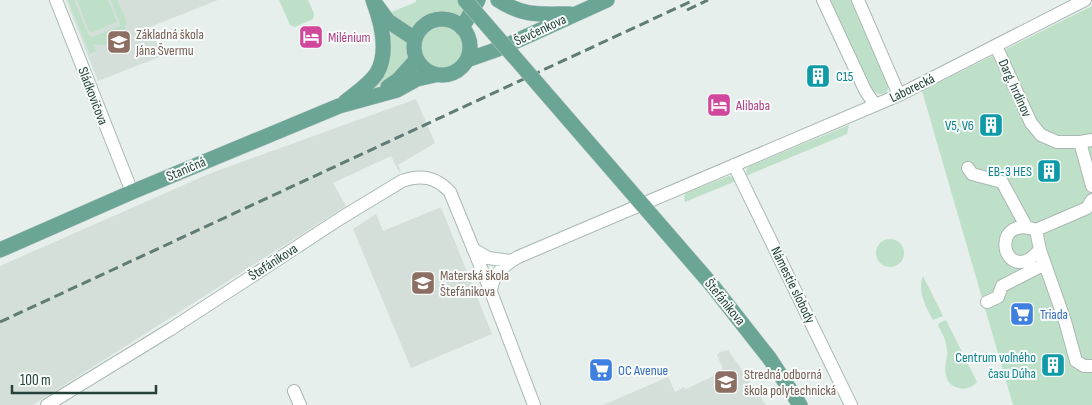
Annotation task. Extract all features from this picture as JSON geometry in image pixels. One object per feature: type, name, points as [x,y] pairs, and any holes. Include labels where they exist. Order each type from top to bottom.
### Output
[{"type":"main road","name":"Štefánikova","points":[[465,0],[711,284],[770,359],[800,405]]},
{"type":"main road","points":[[478,0],[465,32],[470,48],[467,60],[459,70],[443,76],[435,75],[424,69],[416,60],[414,50],[415,39],[421,28],[435,20],[452,21],[465,32],[478,43],[501,48]]},
{"type":"main road","points":[[498,0],[509,7],[529,14],[574,14]]},
{"type":"main road","name":"Ševčenkova","points":[[467,60],[501,48],[607,0]]},
{"type":"main road","points":[[374,1],[388,21],[415,39]]},
{"type":"main road","points":[[339,106],[365,86],[378,72],[381,63],[383,43],[374,1]]},
{"type":"main road","points":[[375,97],[398,80],[416,60]]},
{"type":"main road","name":"Staničná","points":[[0,250],[132,192],[339,106],[397,90],[417,78],[435,75]]},
{"type":"street","name":"Sládkovičova","points":[[56,0],[132,192]]},
{"type":"street","points":[[823,0],[865,90],[874,105]]},
{"type":"street","points":[[858,0],[899,95]]},
{"type":"street","name":"Laborecká","points":[[734,165],[899,95],[1085,0]]},
{"type":"street","name":"Darg. hrdinov","points":[[996,46],[1031,123],[1041,135],[1057,142],[1086,141]]},
{"type":"street","points":[[1086,141],[1092,186]]},
{"type":"street","points":[[491,292],[496,275],[510,261],[734,165]]},
{"type":"street","name":"Námestie slobody","points":[[734,165],[851,405]]},
{"type":"street","points":[[968,168],[972,174],[1002,182],[1031,228],[1065,321],[1076,361],[1084,366],[1092,366]]},
{"type":"street","name":"Štefánikova","points":[[47,405],[171,329],[341,218],[402,181],[419,177],[428,178],[445,186],[450,192],[534,405]]},
{"type":"street","points":[[1040,250],[1026,261],[1013,260],[1005,249],[1006,239],[1012,230],[1031,228],[1087,208],[1092,200]]},
{"type":"street","points":[[473,249],[488,258],[510,261]]},
{"type":"street","points":[[987,302],[998,297],[1002,286],[1045,264]]},
{"type":"street","points":[[294,391],[300,405]]},
{"type":"shaded area","name":"Základná škola Jána Švermu","points":[[66,0],[218,0],[150,27],[162,56],[98,81]]},
{"type":"shaded area","points":[[416,99],[435,143],[398,165],[401,171],[399,172],[391,156],[333,183],[346,206],[33,405],[0,405],[0,266],[211,173]]},
{"type":"shaded area","name":"Materská škola Štefánikova","points":[[441,207],[492,334],[411,368],[353,229],[376,214],[383,231]]},
{"type":"shaded area","name":"Stredná odborná škola polytechnická","points":[[728,350],[766,405],[603,405],[668,377],[675,392],[684,387],[686,389],[722,372],[721,370],[723,369],[717,355]]},
{"type":"green space","points":[[68,0],[74,0],[88,34],[92,37],[120,26],[111,0],[117,0],[126,20],[123,34],[110,44],[93,44],[96,51],[90,54]]},
{"type":"green space","points":[[77,0],[108,0],[117,22],[90,33]]},
{"type":"green space","points":[[279,0],[308,0],[314,14],[313,19],[295,27],[290,25]]},
{"type":"green space","points":[[416,0],[473,0],[460,20],[447,16],[435,17],[424,22],[415,32],[389,13],[416,2]]},
{"type":"green space","points":[[831,0],[852,0],[890,85],[886,93],[877,94],[865,77]]},
{"type":"green space","points":[[1092,6],[1092,405],[1013,405],[922,91]]},
{"type":"green space","points":[[443,26],[455,30],[461,36],[465,48],[461,60],[455,66],[443,70],[431,66],[425,60],[421,48],[425,36],[431,30]]},
{"type":"green space","points":[[391,32],[395,32],[405,38],[410,45],[410,52],[407,60],[395,74],[374,88]]},
{"type":"green space","points":[[849,125],[847,134],[746,176],[747,168],[750,166]]},
{"type":"green space","points":[[729,176],[736,181],[685,202],[684,197],[686,193]]},
{"type":"green space","points":[[890,239],[900,243],[904,253],[900,263],[890,267],[880,263],[876,253],[880,243]]},
{"type":"green space","points":[[923,276],[943,316],[933,320],[922,293],[921,282]]},
{"type":"green space","points":[[946,320],[977,382],[969,388],[955,387],[948,381],[946,376],[947,348],[938,326],[939,323]]},
{"type":"railway","points":[[0,322],[694,0]]},
{"type":"railway","points":[[687,10],[708,0]]},
{"type":"place","name":"Milénium","points":[[311,37]]},
{"type":"place","name":"Základná škola Jána Švermu","points":[[119,42]]},
{"type":"place","name":"C15","points":[[818,76]]},
{"type":"place","name":"Alibaba","points":[[719,105]]},
{"type":"place","name":"V5, V6","points":[[991,125]]},
{"type":"place","name":"EB-3 HES","points":[[1049,171]]},
{"type":"place","name":"Materská škola Štefánikova","points":[[423,283]]},
{"type":"place","name":"Triada","points":[[1022,314]]},
{"type":"place","name":"Centrum voľného času Dúha","points":[[1053,365]]},
{"type":"place","name":"OC Avenue","points":[[601,370]]},
{"type":"place","name":"Stredná odborná škola polytechnická","points":[[726,382]]}]
